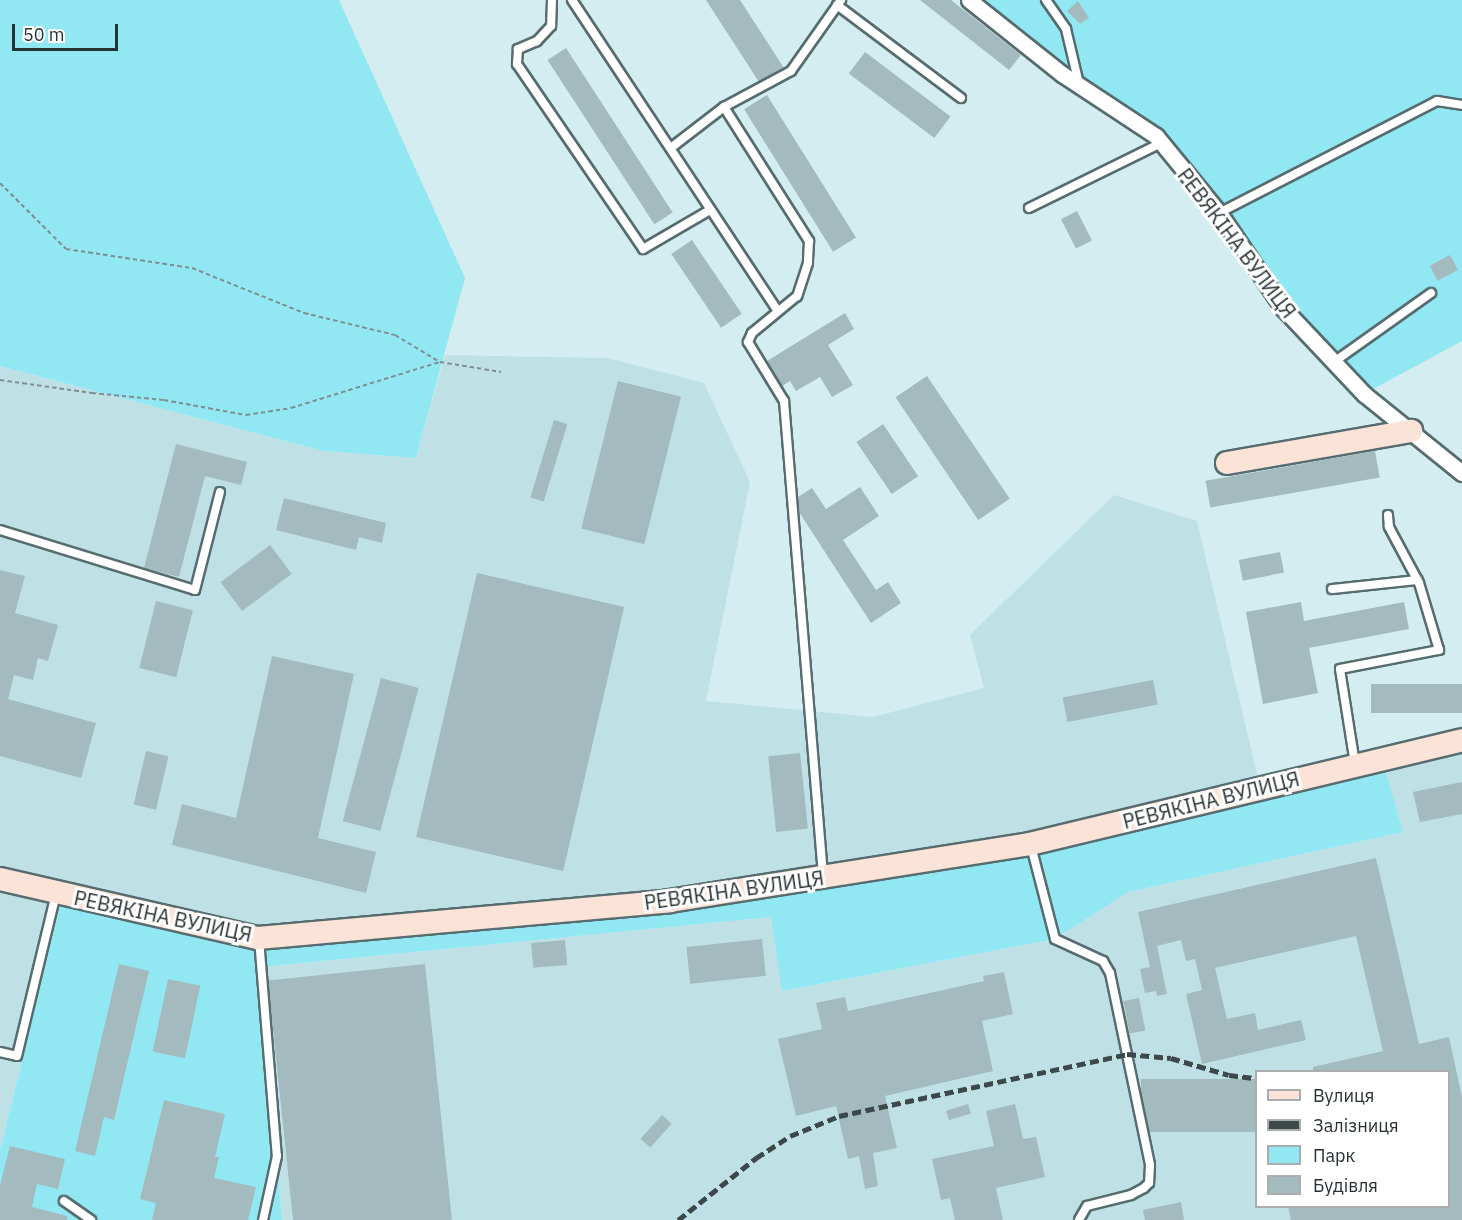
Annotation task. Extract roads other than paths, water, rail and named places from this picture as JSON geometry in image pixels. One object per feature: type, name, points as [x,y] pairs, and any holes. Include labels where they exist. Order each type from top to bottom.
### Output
[{"type":"street","name":"РЕВЯКІНА ВУЛИЦЯ","points":[[969,0],[1079,85],[1156,136],[1220,213],[1283,308],[1364,394],[1462,473]]},
{"type":"street","points":[[1227,463],[1411,431]]},
{"type":"street","name":"РЕВЯКІНА ВУЛИЦЯ","points":[[0,879],[258,938],[670,901],[1030,844],[1462,740]]},
{"type":"lane","points":[[552,0],[551,26],[537,41],[518,49],[517,64],[643,249],[710,210]]},
{"type":"lane","points":[[572,0],[672,147],[710,210],[777,310]]},
{"type":"lane","points":[[1046,0],[1066,29],[1079,85]]},
{"type":"lane","points":[[672,147],[724,107],[791,71],[839,2],[961,98]]},
{"type":"lane","points":[[1220,213],[1437,101],[1462,105]]},
{"type":"lane","points":[[724,107],[809,241],[808,263],[797,296],[777,310],[752,333],[748,342],[784,401],[823,877]]},
{"type":"lane","points":[[1029,208],[1161,143]]},
{"type":"lane","points":[[1334,362],[1431,292]]},
{"type":"lane","points":[[0,530],[195,590],[220,492]]},
{"type":"lane","points":[[1356,765],[1340,669],[1439,650],[1418,580],[1389,526],[1388,515]]},
{"type":"lane","points":[[1332,589],[1418,580]]},
{"type":"lane","points":[[1030,844],[1055,939],[1103,961],[1110,974],[1149,1165],[1149,1183],[1144,1188],[1131,1196],[1087,1206],[1079,1220]]},
{"type":"lane","points":[[0,1052],[17,1056],[56,892]]},
{"type":"lane","points":[[258,938],[277,1156],[263,1220]]},
{"type":"lane","points":[[64,1201],[91,1220]]},
{"type":"railway","points":[[678,1220],[756,1158],[790,1136],[839,1116],[1127,1054],[1171,1058],[1229,1075],[1252,1078]]}]
